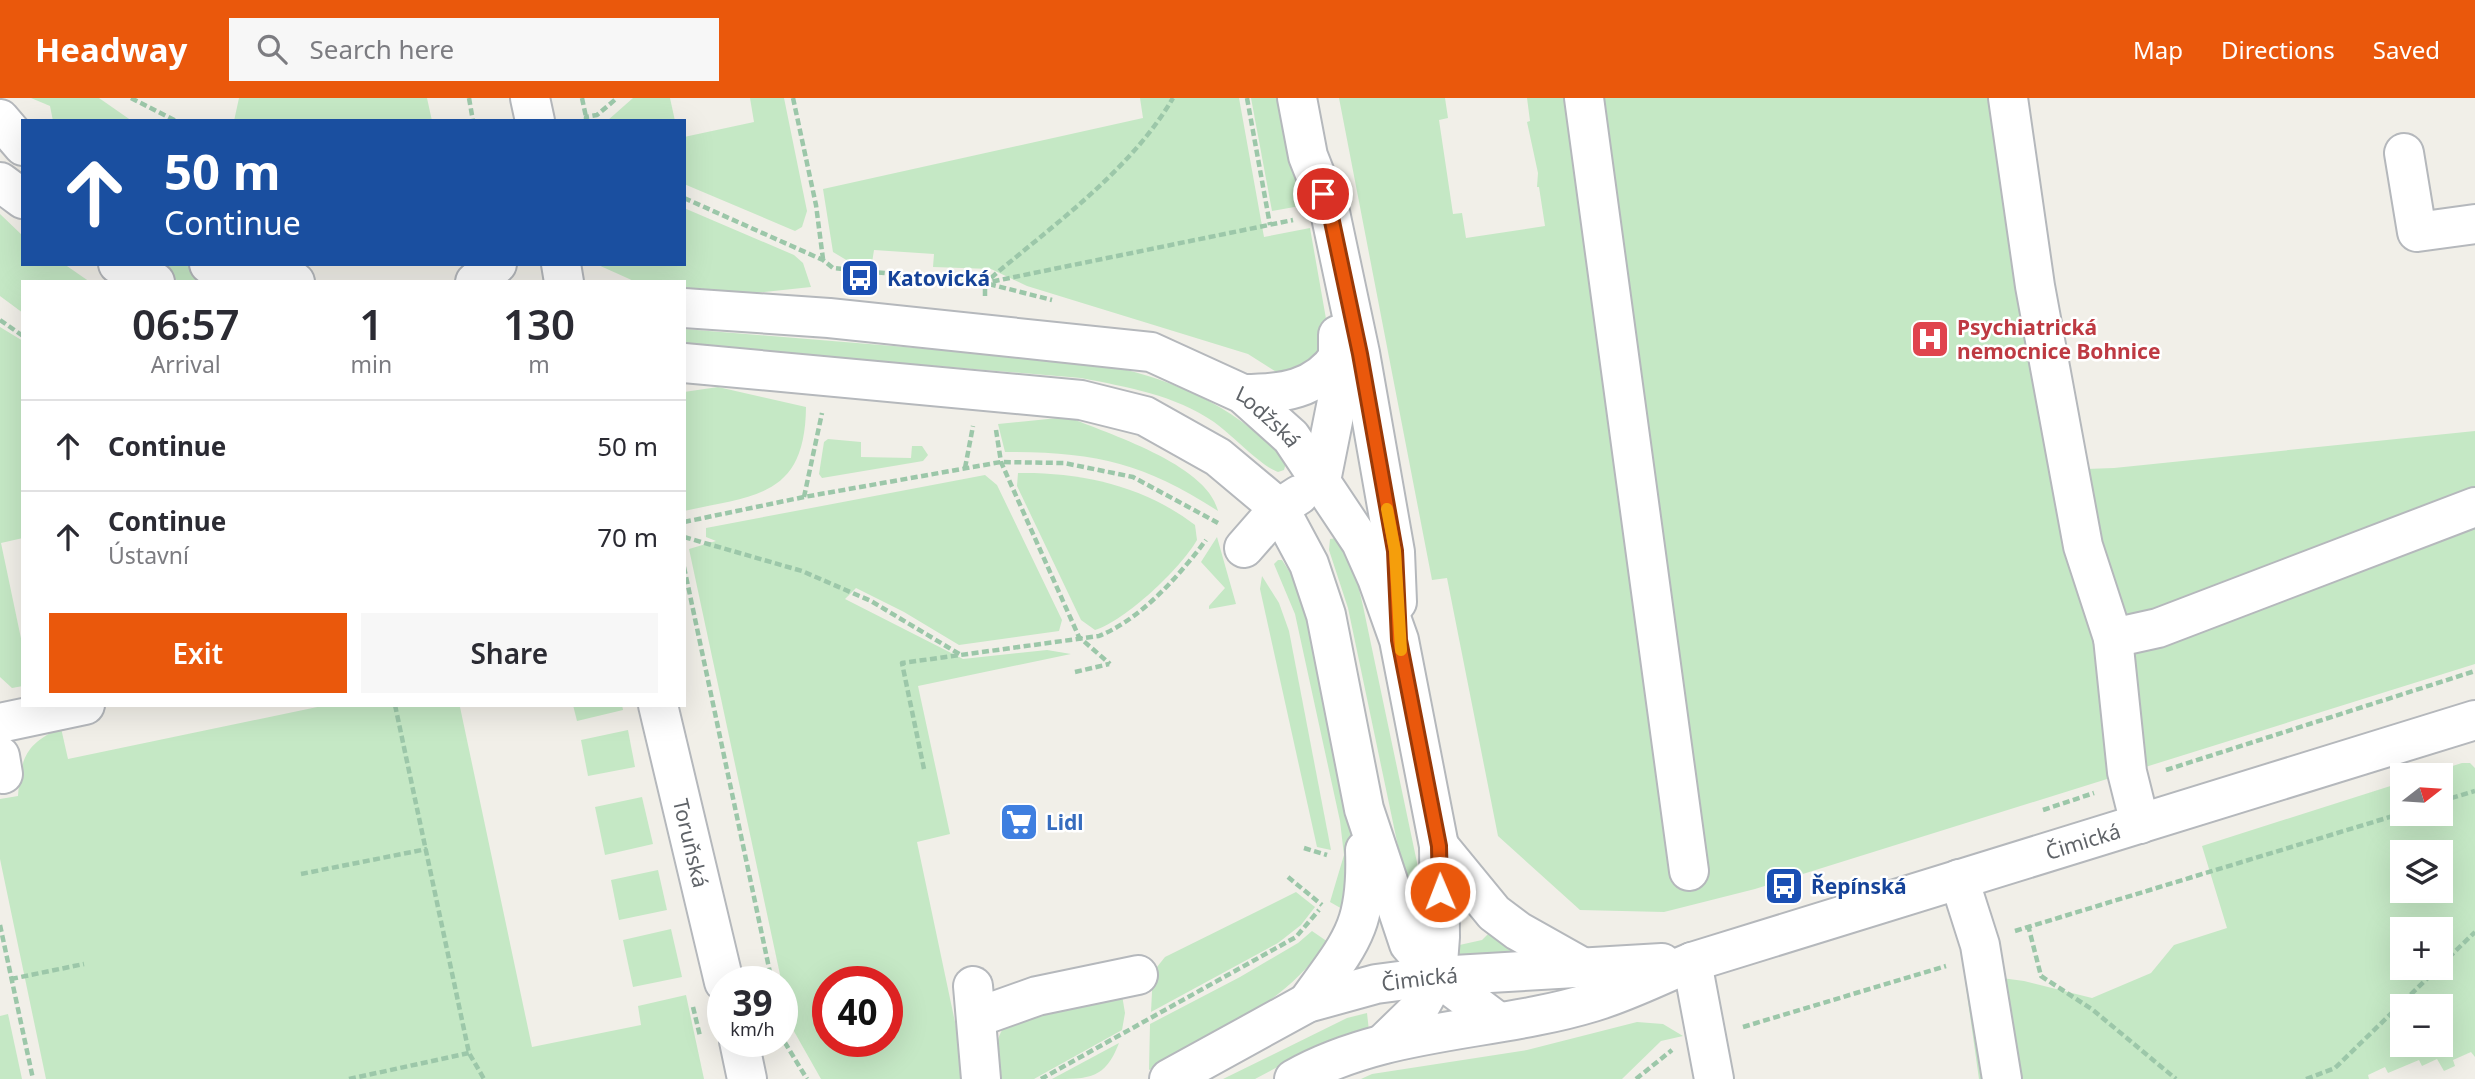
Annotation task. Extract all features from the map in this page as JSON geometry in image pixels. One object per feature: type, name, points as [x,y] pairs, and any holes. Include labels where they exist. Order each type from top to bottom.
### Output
[{"type":"street","points":[[530,98],[535,119]]},
{"type":"street","points":[[1297,98],[1308,156],[1330,212],[1336,237],[1374,436],[1395,551],[1399,640]]},
{"type":"street","points":[[1584,98],[1689,871]]},
{"type":"street","points":[[2008,98],[2035,286],[2083,546],[2113,638],[2129,782],[2140,824]]},
{"type":"street","points":[[0,119],[21,144]]},
{"type":"street","points":[[2404,153],[2417,232],[2475,224]]},
{"type":"street","points":[[0,182],[21,198]]},
{"type":"street","points":[[1321,481],[1338,396],[1336,237]]},
{"type":"street","points":[[122,266],[151,280]]},
{"type":"street","points":[[219,266],[286,280]]},
{"type":"street","points":[[477,280],[495,266]]},
{"type":"street","name":"Lodžská","points":[[686,308],[829,318],[1151,352],[1243,394],[1291,437],[1362,542],[1399,640],[1439,846],[1440,937],[1437,976],[1418,1010],[1383,1044]]},
{"type":"street","points":[[1243,394],[1279,394],[1306,385],[1330,369],[1339,356]]},
{"type":"street","points":[[691,368],[1081,400],[1145,416],[1218,457],[1279,508],[1309,564],[1326,615],[1364,809],[1409,944],[1437,976],[1498,1022]]},
{"type":"street","points":[[1244,548],[1279,508],[1321,481],[1348,468],[1374,436]]},
{"type":"street","points":[[2113,638],[2170,624],[2475,507]]},
{"type":"street","points":[[0,723],[76,707]]},
{"type":"street","name":"Toruňská","points":[[658,707],[720,966]]},
{"type":"street","name":"Čimická","points":[[1294,1079],[1383,1044],[1594,1002],[1692,962],[2475,720]]},
{"type":"street","points":[[1307,1003],[1354,937],[1365,904],[1364,809]]},
{"type":"street","points":[[1439,846],[1494,913],[1518,931],[1582,967]]},
{"type":"street","points":[[1959,879],[1980,946],[2003,1079]]},
{"type":"street","points":[[1692,962],[1714,1079]]},
{"type":"street","name":"Čimická","points":[[1169,1079],[1307,1003],[1376,984],[1437,976],[1692,962]]},
{"type":"street","points":[[981,1079],[975,1001],[1037,996],[1138,975]]},
{"type":"street","points":[[742,1057],[747,1079]]},
{"type":"path","points":[[131,98],[172,119]]},
{"type":"path","points":[[469,98],[473,119]]},
{"type":"path","points":[[582,98],[586,119],[597,115],[618,98]]},
{"type":"path","points":[[793,98],[816,205],[823,260]]},
{"type":"path","points":[[985,283],[1095,189],[1157,126],[1173,98]]},
{"type":"path","points":[[1247,98],[1270,225]]},
{"type":"path","points":[[686,199],[823,260],[833,268],[985,283],[1295,220]]},
{"type":"path","points":[[0,320],[21,335]]},
{"type":"path","points":[[804,497],[822,412]]},
{"type":"path","points":[[1001,462],[1079,637],[1110,664],[1075,672]]},
{"type":"path","points":[[686,522],[804,497],[1001,462],[1064,463],[1133,477],[1219,523],[1194,556],[1118,628],[1099,636],[902,663],[924,769]]},
{"type":"path","points":[[686,538],[802,570],[871,601],[961,656]]},
{"type":"path","points":[[686,576],[769,966]]},
{"type":"path","points":[[2036,812],[2475,671]]},
{"type":"path","points":[[395,707],[469,1053],[484,1079]]},
{"type":"path","points":[[2454,797],[2475,791]]},
{"type":"path","points":[[1304,848],[1337,859]]},
{"type":"path","points":[[301,874],[427,849]]},
{"type":"path","points":[[1288,877],[1323,906]]},
{"type":"path","points":[[1041,1079],[1296,937],[1323,906],[1326,894]]},
{"type":"path","points":[[0,925],[33,1079]]},
{"type":"path","points":[[2028,925],[2041,976],[2093,1010],[2176,1079]]},
{"type":"path","points":[[2453,953],[2475,932]]},
{"type":"path","points":[[11,979],[84,964]]},
{"type":"path","points":[[2306,1079],[2335,1068],[2426,980]]},
{"type":"path","points":[[349,1079],[469,1053]]},
{"type":"path","points":[[794,1057],[807,1079]]},
{"type":"green space","points":[[31,98],[99,98],[129,119],[53,119],[50,106]]},
{"type":"green space","points":[[239,98],[427,98],[432,119],[234,119]]},
{"type":"green space","points":[[633,98],[670,98],[675,119],[609,119]]},
{"type":"green space","points":[[750,98],[784,98],[807,211],[802,227],[795,231],[686,185],[686,137],[754,122]]},
{"type":"green space","points":[[1140,98],[1239,98],[1264,237],[1310,228],[1328,330],[1321,354],[1286,378],[1248,354],[1027,286],[991,269],[933,267],[934,254],[874,250],[872,263],[848,261],[833,252],[823,189],[1143,118]]},
{"type":"green space","points":[[1251,98],[1286,98],[1306,205],[1272,211]]},
{"type":"green space","name":"Psychiatrická nemocnice Bohnice","points":[[1339,98],[1445,98],[1448,118],[1439,120],[1453,214],[1462,213],[1466,238],[1545,226],[1537,187],[1538,173],[1527,122],[1530,121],[1527,98],[2005,98],[2058,470],[2114,468],[2475,431],[2475,664],[1755,889],[1664,912],[1580,910],[1498,836],[1447,578],[1432,580]]},
{"type":"green space","points":[[686,209],[794,255],[803,263],[811,287],[746,294],[686,290],[686,280],[632,280],[600,266],[686,266]]},
{"type":"green space","points":[[0,214],[21,234],[21,266],[67,266],[87,280],[21,280],[21,312],[0,296]]},
{"type":"green space","points":[[146,266],[189,266],[232,280],[177,280]]},
{"type":"green space","points":[[0,327],[21,340],[21,538],[1,543],[21,638],[21,686],[12,688],[0,677]]},
{"type":"green space","points":[[686,329],[1090,362],[1113,367],[1180,387],[1221,408],[1278,452],[1286,463],[1284,470],[1278,472],[1271,469],[1221,427],[1183,405],[1150,393],[1081,378],[686,345]]},
{"type":"green space","points":[[718,387],[806,407],[803,437],[797,459],[786,475],[772,487],[754,495],[686,511],[686,392]]},
{"type":"green space","points":[[1068,417],[1130,442],[1176,465],[1196,479],[1210,494],[1218,511],[1165,481],[1116,463],[1065,454],[1005,452],[998,424]]},
{"type":"green space","points":[[828,439],[861,442],[861,457],[911,458],[912,446],[922,446],[928,455],[923,461],[822,478],[819,474],[824,442]]},
{"type":"green space","points":[[1018,473],[1065,475],[1133,491],[1155,500],[1195,525],[1197,540],[1178,565],[1151,592],[1122,616],[1095,630],[1081,620],[1017,486]]},
{"type":"green space","points":[[985,475],[997,485],[1062,620],[1059,631],[959,645],[904,612],[856,588],[845,599],[963,659],[1047,650],[1071,654],[918,686],[950,834],[917,842],[967,1079],[821,1079],[798,1038],[798,966],[778,966],[689,549],[716,541],[706,537],[706,528]]},
{"type":"green space","points":[[1217,537],[1236,604],[1209,609],[1225,588],[1201,562]]},
{"type":"green space","points":[[1337,538],[1355,572],[1363,606],[1419,872],[1414,880],[1404,875],[1348,608],[1329,550],[1330,539]]},
{"type":"green space","points":[[1282,560],[1298,585],[1311,627],[1351,835],[1344,910],[1330,902],[1344,855],[1340,821],[1295,614],[1274,564]]},
{"type":"green space","points":[[1262,576],[1279,603],[1289,631],[1331,850],[1317,847],[1260,589]]},
{"type":"green space","points":[[317,707],[460,707],[532,1047],[641,1025],[638,1006],[686,995],[704,1079],[46,1079],[0,859],[0,799],[18,796],[23,762],[27,754],[40,740],[61,728],[68,759]]},
{"type":"green space","points":[[574,707],[622,707],[623,710],[577,721]]},
{"type":"green space","points":[[628,730],[635,767],[588,776],[581,740]]},
{"type":"green space","points":[[2470,763],[2475,768],[2475,1057],[2471,1052],[2453,1060],[2455,1066],[2444,1071],[2437,1059],[2422,1066],[2419,1060],[2388,1073],[2385,1067],[2368,1075],[2369,1079],[1979,1079],[1964,973],[2024,981],[2092,998],[2151,973],[2174,945],[2227,928],[2202,846],[2390,786],[2390,826],[2454,826],[2454,766]]},
{"type":"green space","points":[[642,797],[653,844],[605,855],[595,807]]},
{"type":"green space","points":[[658,870],[667,910],[619,920],[611,880]]},
{"type":"green space","points":[[1296,892],[1315,907],[1301,925],[1278,943],[1151,1012],[1153,972],[1165,957]]},
{"type":"green space","points":[[671,929],[682,977],[633,987],[623,940]]},
{"type":"green space","points":[[1492,930],[1519,952],[1460,958],[1455,946],[1482,940]]},
{"type":"green space","points":[[1312,931],[1328,942],[1289,984],[1246,1016],[1149,1070],[1150,1024],[1240,977],[1298,943]]},
{"type":"green space","points":[[1096,994],[1122,995],[1125,1013],[1122,1030],[1034,1079],[998,1079],[998,1040],[1013,1019],[1040,1010],[1097,1003]]},
{"type":"green space","points":[[1367,1013],[1369,1031],[1283,1064],[1255,1079],[1223,1079],[1347,1018]]},
{"type":"green space","points":[[8,1014],[22,1079],[0,1079],[0,1016]]},
{"type":"green space","points":[[1637,1022],[1663,1024],[1683,1036],[1661,1041],[1622,1079],[1361,1079],[1372,1074],[1527,1050]]},
{"type":"green space","points":[[1119,1043],[1114,1055],[1102,1070],[1086,1077],[1052,1079]]},
{"type":"slow traffic","points":[[1387,509],[1395,551],[1401,650]]},
{"type":"place","name":"Katovická","points":[[860,278]]},
{"type":"place","name":"Psychiatrická nemocnice Bohnice","points":[[1930,339]]},
{"type":"place","name":"Lidl","points":[[1019,822]]},
{"type":"place","name":"Řepínská","points":[[1784,886]]},
{"type":"route","points":[[1323,194],[1330,212],[1360,354],[1395,551],[1399,640],[1439,846],[1440,892]]}]
